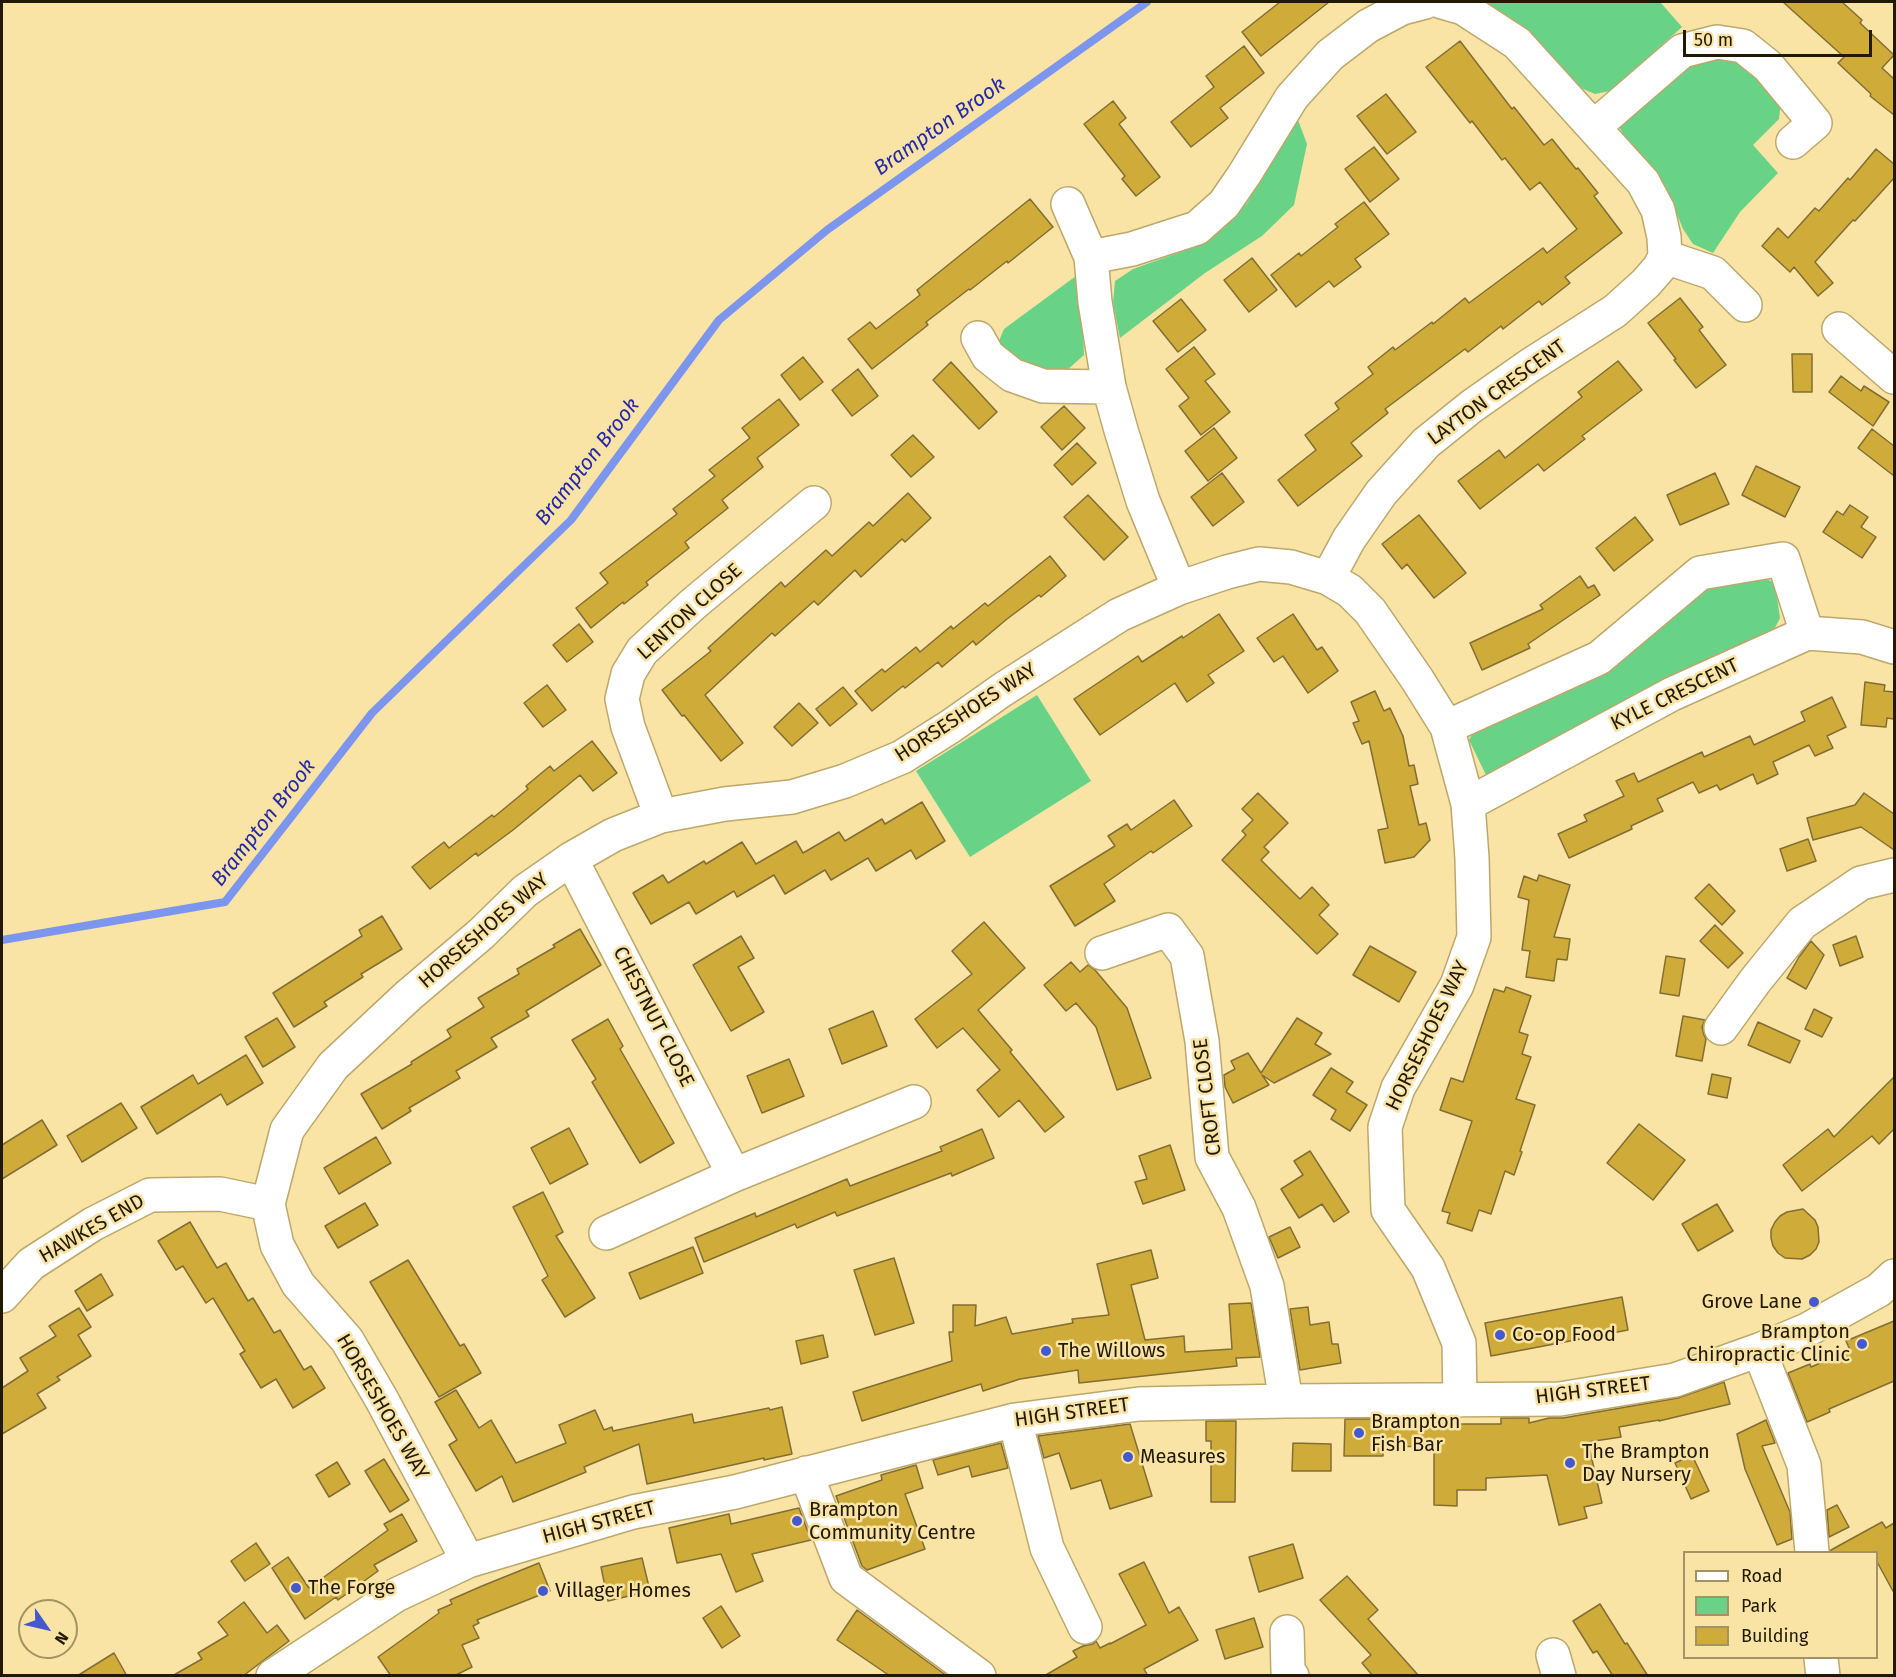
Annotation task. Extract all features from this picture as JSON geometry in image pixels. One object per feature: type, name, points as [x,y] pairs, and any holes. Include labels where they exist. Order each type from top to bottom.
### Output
[{"type":"street","points":[[1091,257],[1132,249],[1197,228],[1224,204],[1292,97],[1330,56],[1368,26],[1402,8],[1425,2]]},
{"type":"street","points":[[1442,2],[1463,8],[1517,43],[1643,182],[1658,210],[1664,237],[1665,257],[1713,273],[1745,305]]},
{"type":"street","points":[[1594,127],[1682,51],[1717,42],[1743,46],[1768,66],[1815,123],[1793,142]]},
{"type":"street","points":[[1068,204],[1091,257],[1095,302],[1109,387],[1143,501],[1179,588]]},
{"type":"street","name":"LAYTON CRESCENT","points":[[1328,578],[1349,539],[1381,493],[1426,443],[1472,406],[1529,366],[1615,311],[1646,284],[1665,257]]},
{"type":"street","points":[[1839,329],[1894,377]]},
{"type":"street","points":[[978,338],[988,356],[1012,375],[1042,386],[1109,387]]},
{"type":"street","name":"LENTON CLOSE","points":[[661,816],[628,727],[622,699],[628,674],[642,651],[692,605],[814,503]]},
{"type":"street","points":[[1447,727],[1599,658],[1700,573],[1783,559],[1807,633]]},
{"type":"street","name":"HORSESHOES WAY","points":[[468,1561],[348,1340],[298,1284],[277,1245],[268,1204],[287,1130],[333,1066],[409,995],[481,934],[525,891],[571,859],[613,835],[661,816],[725,804],[792,796],[845,781],[892,761],[951,726],[1002,690],[1119,615],[1179,588],[1259,564],[1291,567],[1328,578],[1350,591],[1370,611],[1447,727],[1468,804],[1474,937],[1457,985],[1398,1088],[1385,1127],[1388,1210],[1428,1268],[1459,1343],[1460,1401]]},
{"type":"street","name":"KYLE CRESCENT","points":[[1468,804],[1672,694],[1807,633],[1862,637],[1894,646]]},
{"type":"street","name":"CHESTNUT CLOSE","points":[[571,859],[734,1175]]},
{"type":"street","points":[[1721,1029],[1755,981],[1802,923],[1861,883],[1894,875]]},
{"type":"street","name":"CROFT CLOSE","points":[[1102,953],[1168,930],[1187,956],[1202,1041],[1212,1157],[1239,1209],[1267,1286],[1287,1401]]},
{"type":"street","points":[[606,1233],[734,1175],[914,1102]]},
{"type":"street","name":"HAWKES END","points":[[2,1296],[31,1264],[93,1224],[150,1194],[220,1194],[268,1204]]},
{"type":"street","name":"HIGH STREET","points":[[273,1676],[396,1595],[468,1561],[633,1512],[735,1492],[1015,1420],[1139,1404],[1560,1399],[1675,1380],[1807,1330],[1879,1290],[1894,1276]]},
{"type":"street","points":[[1759,1350],[1804,1465],[1812,1551]]},
{"type":"street","points":[[1015,1420],[1047,1548],[1085,1627]]},
{"type":"street","points":[[806,1473],[846,1578],[979,1676]]},
{"type":"street","points":[[1287,1632],[1288,1671],[1292,1676]]},
{"type":"street","points":[[1821,1659],[1823,1676]]},
{"type":"green space","points":[[1482,2],[1660,2],[1682,27],[1610,91],[1595,94],[1574,85]]},
{"type":"green space","points":[[1704,53],[1744,62],[1781,101],[1779,119],[1753,145],[1778,173],[1740,212],[1713,253],[1693,244],[1683,229],[1670,197],[1632,150],[1618,125]]},
{"type":"green space","points":[[1298,120],[1307,144],[1294,205],[1262,236],[1205,273],[1120,338],[1113,303],[1115,281],[1133,269],[1192,248],[1223,225],[1247,203],[1268,165]]},
{"type":"green space","points":[[1076,276],[1082,303],[1084,355],[1066,371],[1040,374],[996,348],[1004,329]]},
{"type":"green space","points":[[1758,573],[1775,584],[1780,618],[1770,638],[1487,777],[1469,740],[1478,724],[1708,585]]},
{"type":"green space","points":[[1037,695],[1091,781],[970,857],[916,771]]},
{"type":"building","points":[[1280,2],[1329,2],[1261,56],[1242,32]]},
{"type":"building","points":[[1783,2],[1842,2],[1862,20],[1860,23],[1894,55],[1882,68],[1894,79],[1894,115],[1870,96],[1871,94],[1838,63],[1844,57]]},
{"type":"building","points":[[1460,41],[1512,109],[1514,107],[1544,145],[1552,139],[1576,169],[1578,168],[1598,193],[1594,196],[1622,233],[1565,277],[1570,283],[1542,305],[1539,301],[1503,329],[1501,326],[1468,352],[1465,349],[1385,409],[1388,413],[1351,443],[1362,456],[1298,506],[1278,480],[1316,450],[1305,435],[1339,409],[1335,403],[1373,374],[1368,367],[1393,347],[1395,350],[1432,322],[1433,324],[1465,298],[1469,303],[1543,248],[1547,253],[1577,229],[1540,182],[1530,190],[1505,158],[1502,160],[1426,67]]},
{"type":"building","points":[[1244,46],[1264,73],[1220,108],[1228,118],[1191,147],[1171,122],[1214,87],[1206,76]]},
{"type":"building","points":[[1386,94],[1416,132],[1387,154],[1357,116]]},
{"type":"building","points":[[1113,101],[1126,118],[1119,124],[1160,177],[1136,196],[1122,179],[1125,176],[1084,124]]},
{"type":"building","points":[[1374,147],[1399,179],[1370,202],[1345,169]]},
{"type":"building","points":[[1876,149],[1894,164],[1894,178],[1815,262],[1833,283],[1818,296],[1794,267],[1790,272],[1762,246],[1778,228],[1788,238],[1815,208],[1819,211],[1848,178],[1850,180]]},
{"type":"building","points":[[1030,199],[1053,227],[1008,263],[1007,261],[926,322],[928,325],[872,369],[848,339],[870,322],[876,329],[920,295],[917,290]]},
{"type":"building","points":[[1364,202],[1389,234],[1355,259],[1361,267],[1334,287],[1329,281],[1296,307],[1271,275],[1299,253],[1301,256],[1338,227],[1335,224]]},
{"type":"building","points":[[1252,258],[1277,290],[1249,312],[1224,280]]},
{"type":"building","points":[[1680,298],[1703,327],[1699,330],[1726,365],[1696,388],[1648,323]]},
{"type":"building","points":[[1181,299],[1206,330],[1178,352],[1153,321]]},
{"type":"building","points":[[1194,347],[1215,374],[1205,381],[1230,412],[1201,435],[1179,406],[1189,398],[1166,369]]},
{"type":"building","points":[[1792,354],[1812,354],[1812,392],[1793,392]]},
{"type":"building","points":[[803,357],[823,382],[800,400],[781,375]]},
{"type":"building","points":[[1618,361],[1642,390],[1582,436],[1585,439],[1544,471],[1538,464],[1480,509],[1458,481],[1499,450],[1505,458],[1582,397],[1578,392]]},
{"type":"building","points":[[951,362],[997,412],[979,429],[933,380]]},
{"type":"building","points":[[858,369],[878,396],[852,416],[832,390]]},
{"type":"building","points":[[1841,376],[1861,391],[1864,386],[1889,402],[1873,426],[1829,392]]},
{"type":"building","points":[[779,399],[799,425],[757,458],[763,467],[722,500],[728,508],[685,542],[689,548],[646,582],[648,585],[591,628],[576,608],[608,583],[600,573],[677,514],[673,509],[715,476],[709,470],[750,438],[742,428]]},
{"type":"building","points":[[1064,406],[1085,428],[1062,450],[1041,427]]},
{"type":"building","points":[[1214,428],[1237,458],[1208,481],[1185,451]]},
{"type":"building","points":[[1872,429],[1894,446],[1894,476],[1858,448]]},
{"type":"building","points":[[913,435],[934,457],[911,477],[891,455]]},
{"type":"building","points":[[1077,443],[1096,463],[1072,485],[1054,465]]},
{"type":"building","points":[[1756,466],[1800,487],[1785,517],[1742,495]]},
{"type":"building","points":[[1222,473],[1244,502],[1213,526],[1191,497]]},
{"type":"building","points":[[1715,473],[1729,504],[1680,525],[1667,495]]},
{"type":"building","points":[[908,493],[931,518],[905,542],[902,539],[861,577],[855,570],[818,605],[814,601],[775,636],[772,633],[705,695],[743,743],[721,761],[662,690],[711,651],[708,648],[781,582],[785,587],[826,550],[832,556],[869,522],[873,526]]},
{"type":"building","points":[[1088,495],[1128,537],[1104,560],[1064,517]]},
{"type":"building","points":[[1850,505],[1868,517],[1861,527],[1876,537],[1862,558],[1823,532],[1837,511],[1843,515]]},
{"type":"building","points":[[1419,515],[1466,573],[1434,598],[1407,564],[1402,569],[1382,544]]},
{"type":"building","points":[[1635,517],[1653,540],[1614,571],[1596,548]]},
{"type":"building","points":[[1050,556],[1066,576],[976,645],[973,641],[942,667],[938,662],[872,711],[855,691],[882,669],[885,672],[916,647],[920,652],[951,626],[953,629],[985,603],[988,606]]},
{"type":"building","points":[[1580,576],[1588,588],[1594,585],[1600,595],[1528,644],[1530,648],[1482,670],[1470,643],[1543,609],[1540,605]]},
{"type":"building","points":[[1219,614],[1244,651],[1208,675],[1214,683],[1187,702],[1175,683],[1100,735],[1074,699],[1138,656],[1142,662]]},
{"type":"building","points":[[1293,614],[1317,650],[1322,647],[1338,671],[1308,693],[1283,656],[1274,662],[1257,638]]},
{"type":"building","points":[[579,624],[593,642],[567,662],[553,645]]},
{"type":"building","points":[[1865,682],[1885,685],[1884,691],[1894,692],[1894,719],[1887,718],[1886,727],[1861,725]]},
{"type":"building","points":[[547,685],[566,710],[543,727],[524,703]]},
{"type":"building","points":[[843,687],[857,704],[830,726],[816,709]]},
{"type":"building","points":[[1375,691],[1384,711],[1390,708],[1403,736],[1409,766],[1414,765],[1418,784],[1410,786],[1419,825],[1426,823],[1430,840],[1414,857],[1385,863],[1378,830],[1388,828],[1369,741],[1362,744],[1353,723],[1359,721],[1351,702]]},
{"type":"building","points":[[1832,697],[1846,727],[1827,736],[1833,748],[1815,756],[1809,745],[1773,762],[1778,774],[1757,784],[1753,774],[1720,790],[1717,785],[1699,793],[1693,782],[1657,799],[1663,811],[1631,826],[1632,829],[1569,858],[1558,834],[1587,821],[1584,815],[1624,796],[1616,781],[1634,773],[1638,782],[1702,752],[1704,757],[1750,736],[1754,745],[1805,721],[1801,712]]},
{"type":"building","points":[[799,703],[818,723],[792,746],[774,727]]},
{"type":"building","points":[[592,741],[617,773],[593,791],[580,775],[513,830],[478,856],[476,853],[430,889],[412,867],[444,842],[449,848],[492,815],[494,817],[528,789],[526,786],[550,766],[554,771]]},
{"type":"building","points":[[1258,793],[1288,823],[1264,847],[1269,852],[1261,860],[1300,899],[1312,887],[1329,905],[1319,915],[1338,934],[1317,954],[1222,860],[1246,835],[1242,831],[1253,820],[1242,809]]},
{"type":"building","points":[[1864,793],[1894,814],[1894,850],[1861,827],[1813,840],[1807,818],[1855,805]]},
{"type":"building","points":[[1174,800],[1192,826],[1104,884],[1115,901],[1075,926],[1050,886],[1115,846],[1108,836],[1127,824],[1131,830]]},
{"type":"building","points":[[922,802],[945,841],[916,859],[911,850],[876,871],[868,858],[831,880],[825,870],[785,894],[774,875],[737,897],[734,891],[696,914],[689,902],[651,924],[633,893],[663,875],[668,883],[742,842],[756,864],[796,841],[803,853],[839,832],[845,841],[882,819],[885,824]]},
{"type":"building","points":[[1808,839],[1816,861],[1787,871],[1780,849]]},
{"type":"building","points":[[1539,875],[1570,885],[1554,937],[1570,939],[1567,960],[1557,959],[1554,981],[1526,977],[1530,951],[1522,950],[1529,900],[1518,897],[1524,876],[1537,881]]},
{"type":"building","points":[[1709,884],[1735,911],[1722,925],[1695,898]]},
{"type":"building","points":[[382,916],[402,949],[361,974],[363,977],[324,1002],[327,1006],[294,1027],[273,993],[362,936],[359,930]]},
{"type":"building","points":[[984,922],[1025,968],[978,1010],[1064,1117],[1045,1132],[1019,1100],[999,1117],[977,1090],[1000,1070],[963,1028],[937,1048],[915,1019],[972,974],[952,951]]},
{"type":"building","points":[[1715,925],[1743,953],[1728,968],[1700,941]]},
{"type":"building","points":[[580,929],[601,965],[526,1011],[529,1016],[491,1038],[497,1047],[456,1071],[460,1078],[409,1108],[411,1111],[382,1129],[361,1094],[412,1064],[411,1062],[451,1037],[447,1030],[484,1007],[478,998],[519,974],[517,969]]},
{"type":"building","points":[[741,936],[754,958],[738,967],[764,1012],[731,1031],[693,965]]},
{"type":"building","points":[[1856,936],[1863,957],[1840,966],[1833,945]]},
{"type":"building","points":[[1811,941],[1824,955],[1806,989],[1787,978]]},
{"type":"building","points":[[1370,946],[1416,972],[1399,1002],[1353,975]]},
{"type":"building","points":[[1666,956],[1685,959],[1679,996],[1660,993]]},
{"type":"building","points":[[1071,962],[1080,972],[1088,965],[1095,970],[1127,1008],[1151,1078],[1117,1090],[1096,1027],[1076,1003],[1066,1011],[1044,985]]},
{"type":"building","points":[[1506,987],[1531,996],[1519,1032],[1528,1035],[1522,1054],[1531,1057],[1516,1099],[1535,1105],[1514,1175],[1505,1171],[1491,1214],[1479,1210],[1472,1231],[1447,1223],[1450,1213],[1442,1211],[1472,1121],[1440,1110],[1451,1078],[1463,1082],[1494,989],[1504,992]]},
{"type":"building","points":[[1814,1009],[1832,1018],[1822,1037],[1805,1029]]},
{"type":"building","points":[[873,1011],[887,1046],[842,1064],[829,1029]]},
{"type":"building","points":[[1683,1016],[1705,1020],[1702,1027],[1706,1039],[1702,1061],[1676,1056]]},
{"type":"building","points":[[277,1018],[295,1047],[263,1067],[245,1037]]},
{"type":"building","points":[[1297,1018],[1322,1033],[1315,1044],[1331,1054],[1274,1083],[1262,1075],[1269,1085],[1233,1103],[1225,1087],[1224,1075],[1235,1069],[1231,1061],[1248,1053],[1261,1073]]},
{"type":"building","points":[[608,1019],[623,1046],[620,1049],[674,1143],[640,1163],[592,1082],[596,1079],[572,1040]]},
{"type":"building","points":[[1758,1022],[1800,1041],[1790,1063],[1748,1045]]},
{"type":"building","points":[[246,1055],[263,1083],[227,1105],[221,1094],[157,1134],[141,1107],[193,1075],[198,1084]]},
{"type":"building","points":[[789,1059],[804,1096],[762,1113],[747,1076]]},
{"type":"building","points":[[1331,1068],[1353,1082],[1346,1092],[1367,1105],[1350,1131],[1331,1119],[1336,1110],[1313,1095]]},
{"type":"building","points":[[1712,1074],[1731,1078],[1727,1098],[1708,1094]]},
{"type":"building","points":[[1894,1077],[1894,1129],[1879,1144],[1872,1136],[1802,1191],[1783,1165],[1828,1129],[1834,1137]]},
{"type":"building","points":[[121,1103],[137,1128],[82,1162],[67,1136]]},
{"type":"building","points":[[42,1120],[57,1145],[2,1179],[2,1145]]},
{"type":"building","points":[[1639,1124],[1685,1160],[1653,1200],[1607,1163]]},
{"type":"building","points":[[569,1128],[588,1164],[550,1184],[531,1148]]},
{"type":"building","points":[[982,1129],[994,1158],[952,1176],[951,1173],[837,1216],[835,1212],[797,1228],[795,1224],[704,1262],[695,1238],[755,1213],[756,1217],[847,1179],[850,1186],[942,1151],[940,1147]]},
{"type":"building","points":[[376,1137],[391,1163],[339,1194],[324,1168]]},
{"type":"building","points":[[1170,1145],[1185,1190],[1143,1204],[1135,1182],[1147,1179],[1139,1156]]},
{"type":"building","points":[[1310,1151],[1349,1212],[1334,1222],[1322,1204],[1299,1218],[1281,1189],[1303,1175],[1294,1161]]},
{"type":"building","points":[[543,1192],[563,1232],[556,1236],[595,1298],[565,1317],[542,1280],[548,1276],[513,1207]]},
{"type":"building","points":[[365,1203],[378,1225],[338,1248],[325,1226]]},
{"type":"building","points":[[1717,1204],[1733,1231],[1698,1251],[1682,1224]]},
{"type":"building","points":[[1803,1209],[1815,1220],[1819,1242],[1810,1255],[1802,1259],[1785,1258],[1773,1246],[1771,1230],[1780,1216]]},
{"type":"building","points":[[190,1222],[217,1268],[226,1263],[248,1301],[253,1298],[274,1333],[280,1330],[304,1370],[311,1366],[325,1388],[293,1408],[276,1379],[261,1388],[240,1354],[245,1351],[213,1298],[206,1303],[183,1266],[176,1270],[158,1241]]},
{"type":"building","points":[[1290,1227],[1300,1247],[1278,1258],[1269,1237]]},
{"type":"building","points":[[693,1247],[703,1273],[640,1299],[629,1273]]},
{"type":"building","points":[[1151,1250],[1158,1278],[1131,1285],[1145,1340],[1184,1336],[1185,1352],[1232,1349],[1229,1304],[1251,1303],[1260,1357],[1236,1358],[1237,1366],[1079,1383],[1078,1370],[1020,1379],[983,1391],[981,1384],[862,1421],[853,1392],[952,1361],[949,1332],[953,1332],[953,1305],[976,1305],[975,1326],[1006,1317],[1012,1334],[1073,1323],[1072,1319],[1109,1315],[1097,1264]]},
{"type":"building","points":[[894,1258],[914,1323],[875,1335],[854,1270]]},
{"type":"building","points":[[408,1260],[460,1346],[464,1344],[481,1373],[439,1397],[370,1282]]},
{"type":"building","points":[[101,1274],[113,1295],[87,1311],[75,1291]]},
{"type":"building","points":[[1622,1297],[1628,1330],[1491,1356],[1485,1323]]},
{"type":"building","points":[[1308,1307],[1310,1325],[1329,1322],[1332,1344],[1338,1344],[1341,1363],[1300,1370],[1290,1309]]},
{"type":"building","points":[[79,1308],[91,1327],[78,1335],[91,1356],[57,1377],[60,1380],[37,1394],[46,1408],[2,1434],[2,1388],[28,1371],[20,1358],[56,1336],[49,1326]]},
{"type":"building","points":[[1894,1321],[1894,1381],[1829,1409],[1830,1412],[1807,1422],[1788,1373],[1810,1364],[1811,1367],[1850,1350],[1846,1341]]},
{"type":"building","points":[[823,1335],[828,1357],[801,1364],[796,1341]]},
{"type":"building","points":[[1724,1382],[1730,1404],[1659,1421],[1619,1427],[1621,1437],[1588,1442],[1602,1503],[1584,1507],[1587,1518],[1559,1525],[1547,1475],[1486,1478],[1486,1490],[1457,1490],[1457,1506],[1434,1505],[1434,1446],[1383,1447],[1383,1456],[1344,1456],[1345,1419],[1384,1419],[1384,1424],[1501,1424],[1501,1418],[1529,1418],[1529,1423],[1678,1398]]},
{"type":"building","points":[[456,1390],[479,1428],[491,1420],[516,1463],[566,1443],[559,1425],[595,1410],[604,1430],[612,1427],[613,1431],[692,1414],[694,1423],[782,1407],[792,1454],[647,1484],[639,1444],[584,1467],[586,1472],[513,1502],[502,1476],[476,1491],[449,1445],[457,1440],[435,1402]]},
{"type":"building","points":[[1766,1420],[1775,1443],[1762,1446],[1790,1512],[1792,1539],[1777,1545],[1745,1469],[1737,1434]]},
{"type":"building","points":[[1206,1421],[1236,1421],[1235,1502],[1211,1502],[1211,1441],[1206,1441]]},
{"type":"building","points":[[1130,1424],[1152,1496],[1110,1509],[1101,1480],[1071,1489],[1059,1453],[1044,1458],[1038,1436]]},
{"type":"building","points":[[1001,1443],[1008,1468],[972,1477],[969,1466],[938,1475],[933,1460]]},
{"type":"building","points":[[1293,1443],[1331,1444],[1331,1471],[1292,1471]]},
{"type":"building","points":[[1692,1455],[1709,1491],[1691,1499],[1675,1463]]},
{"type":"building","points":[[384,1459],[409,1500],[390,1512],[365,1471]]},
{"type":"building","points":[[337,1462],[350,1484],[329,1497],[316,1475]]},
{"type":"building","points":[[916,1465],[923,1488],[905,1494],[925,1549],[867,1570],[862,1566],[836,1496],[882,1480],[881,1475]]},
{"type":"building","points":[[1837,1505],[1849,1527],[1829,1537],[1827,1510]]},
{"type":"building","points":[[799,1508],[811,1540],[752,1554],[763,1581],[736,1592],[721,1554],[677,1563],[669,1528],[729,1514],[731,1524]]},
{"type":"building","points":[[402,1514],[417,1541],[374,1565],[378,1571],[338,1600],[336,1597],[305,1619],[272,1568],[288,1557],[309,1588],[388,1530],[384,1524]]},
{"type":"building","points":[[1882,1522],[1886,1528],[1894,1523],[1894,1593],[1878,1564],[1878,1551],[1831,1550]]},
{"type":"building","points":[[256,1543],[270,1564],[245,1581],[231,1561]]},
{"type":"building","points":[[1293,1544],[1303,1578],[1259,1592],[1249,1557]]},
{"type":"building","points":[[642,1558],[650,1591],[608,1601],[601,1567]]},
{"type":"building","points":[[1144,1562],[1169,1613],[1179,1607],[1198,1640],[1144,1669],[1148,1676],[1044,1676],[1077,1657],[1073,1651],[1083,1646],[1096,1641],[1100,1648],[1146,1625],[1119,1574]]},
{"type":"building","points":[[539,1563],[550,1591],[477,1620],[479,1623],[473,1626],[479,1638],[462,1645],[472,1667],[454,1676],[391,1676],[378,1657],[439,1613],[438,1610],[452,1604],[450,1600]]},
{"type":"building","points":[[1347,1576],[1378,1610],[1368,1619],[1419,1676],[1373,1676],[1362,1663],[1371,1655],[1320,1600]]},
{"type":"building","points":[[244,1602],[267,1633],[277,1625],[289,1641],[243,1676],[172,1676],[202,1659],[198,1653],[228,1635],[218,1622]]},
{"type":"building","points":[[1600,1604],[1648,1676],[1613,1676],[1597,1651],[1593,1653],[1573,1621]]},
{"type":"building","points":[[721,1606],[740,1636],[722,1648],[703,1618]]},
{"type":"building","points":[[857,1610],[947,1676],[890,1676],[837,1640]]},
{"type":"building","points":[[1254,1618],[1263,1647],[1225,1659],[1216,1630]]},
{"type":"building","points":[[114,1653],[127,1676],[77,1676]]},
{"type":"waterway","name":"Brampton Brook","points":[[2,940],[225,902],[372,713],[571,520],[719,320],[827,230],[1147,2]]},
{"type":"place","name":"Grove Lane","points":[[1814,1302]]},
{"type":"place","name":"Co-op Food","points":[[1500,1335]]},
{"type":"place","name":"Brampton Chiropractic Clinic","points":[[1862,1344]]},
{"type":"place","name":"The Willows","points":[[1046,1351]]},
{"type":"place","name":"Brampton Fish Bar","points":[[1359,1433]]},
{"type":"place","name":"Measures","points":[[1128,1457]]},
{"type":"place","name":"The Brampton Day Nursery","points":[[1570,1463]]},
{"type":"place","name":"Brampton Community Centre","points":[[797,1521]]},
{"type":"place","name":"The Forge","points":[[296,1588]]},
{"type":"place","name":"Villager Homes","points":[[543,1591]]}]
